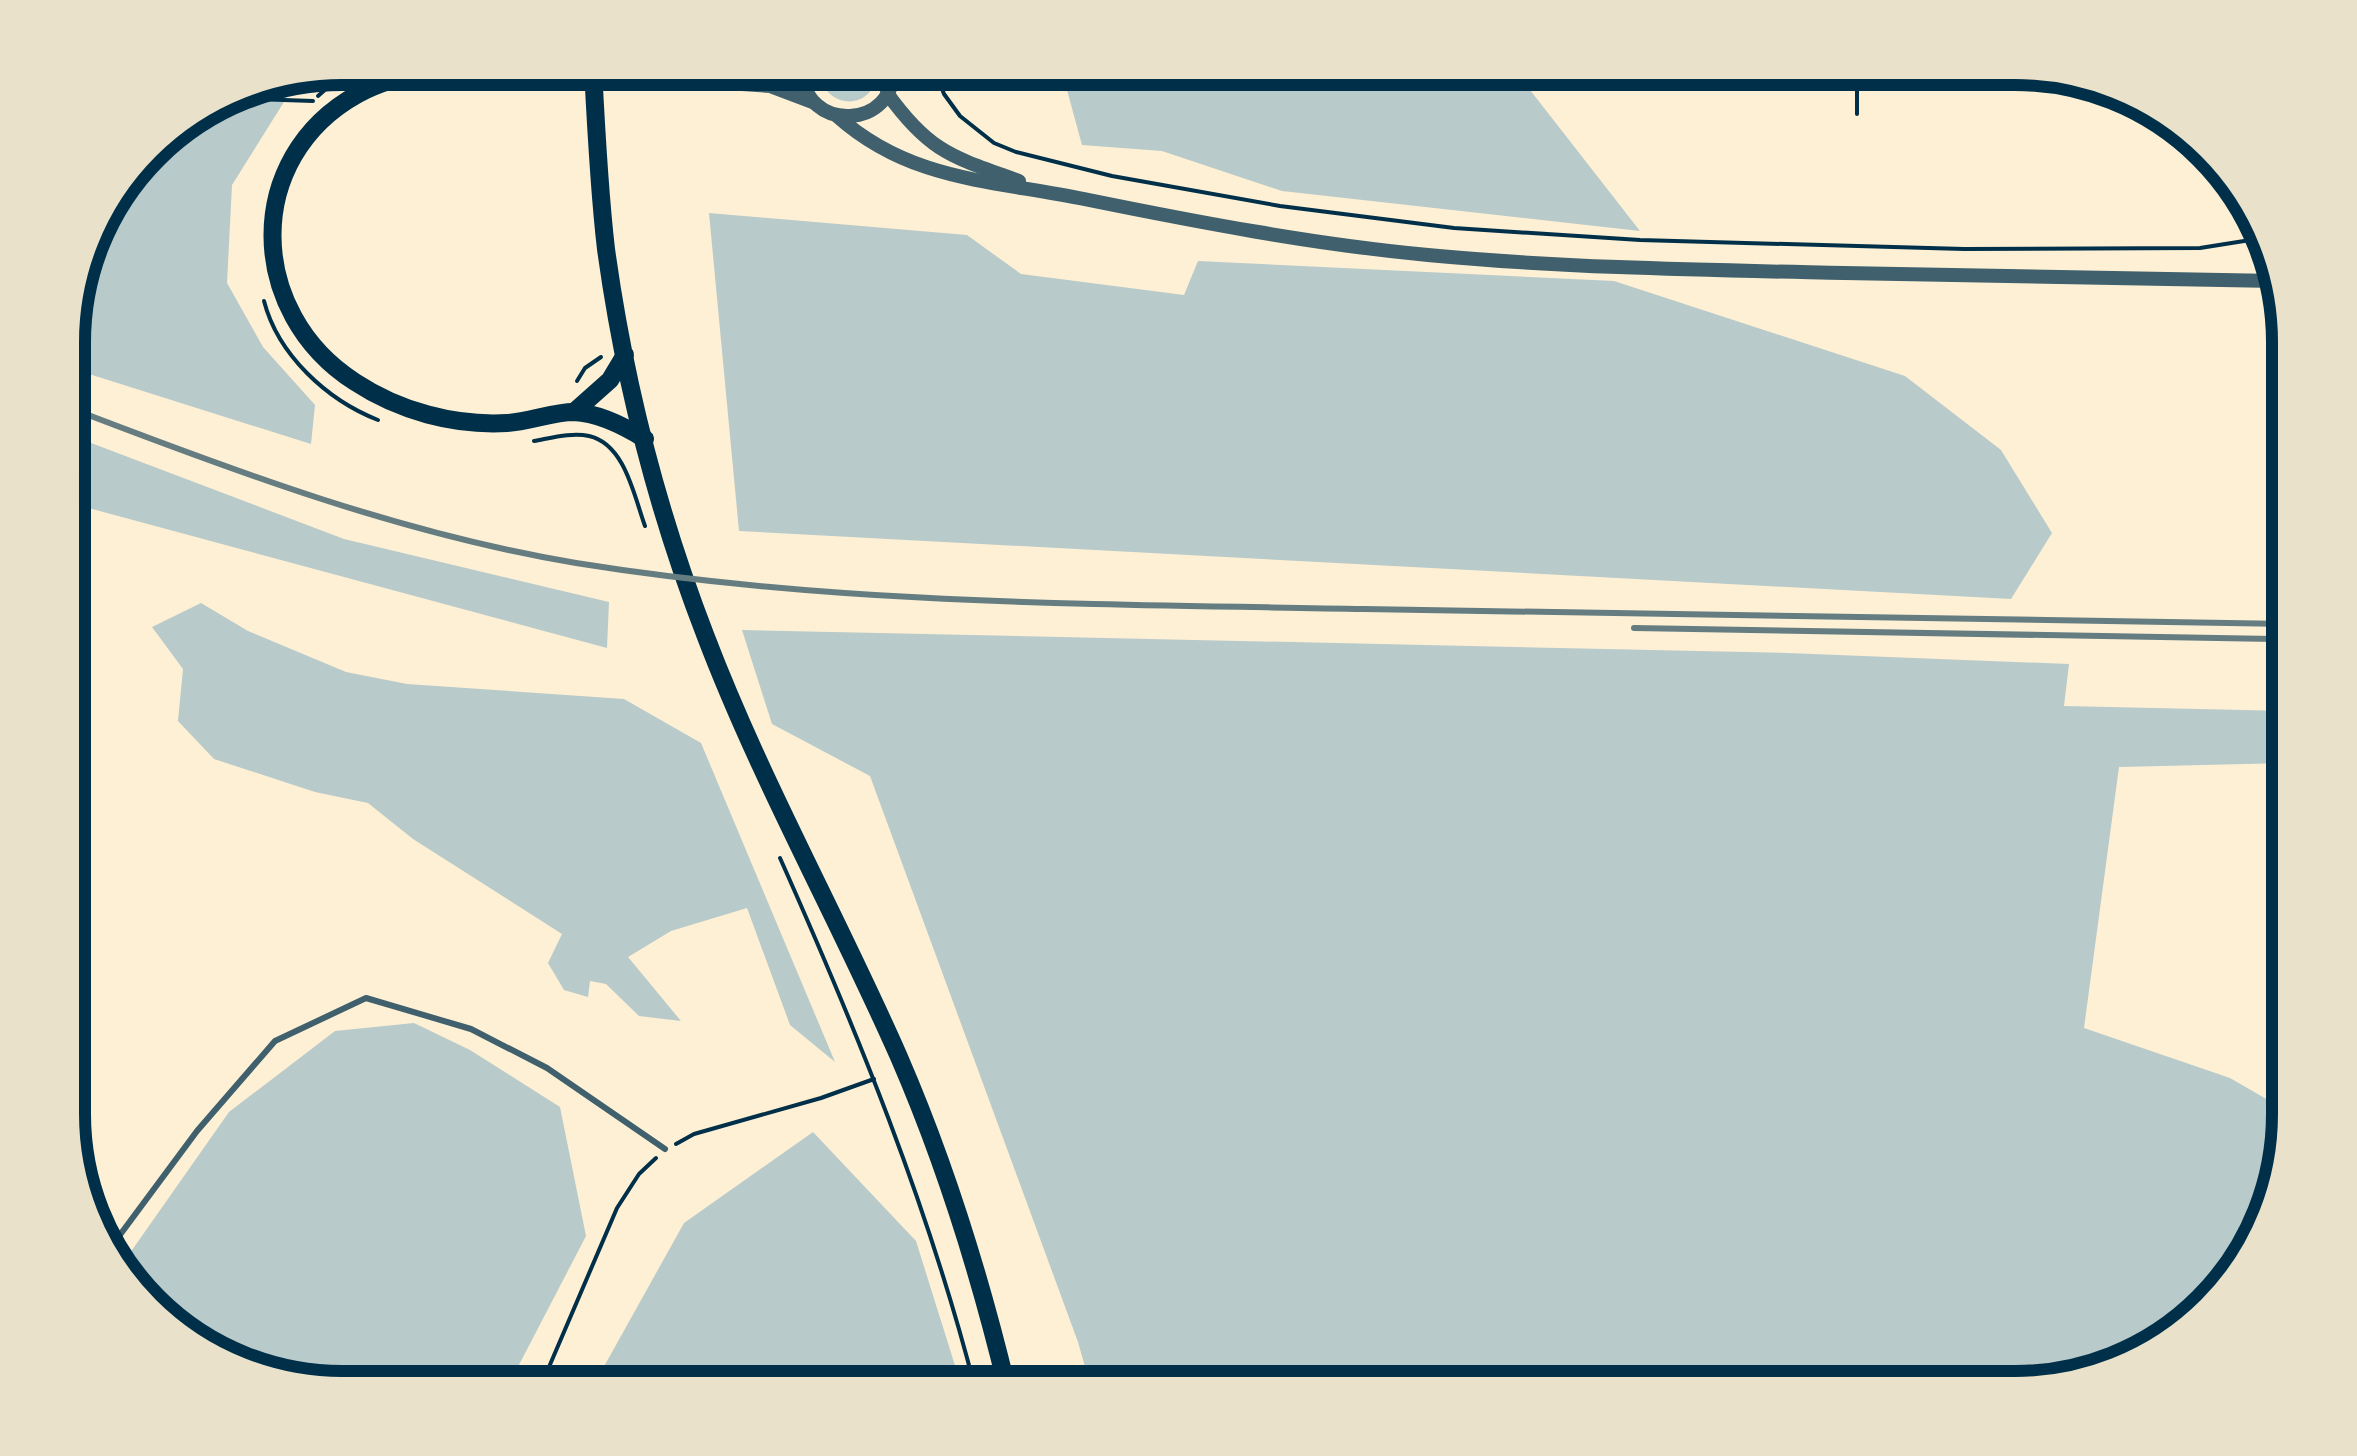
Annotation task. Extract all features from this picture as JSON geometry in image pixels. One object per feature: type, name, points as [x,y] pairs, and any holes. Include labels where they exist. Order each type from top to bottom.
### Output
[{"type":"main road","points":[[380,85],[334,110],[296,154],[280,193],[271,230],[276,279],[287,309],[316,350],[355,383],[385,399],[442,418],[504,423],[574,412],[608,420],[644,439]]},
{"type":"main road","points":[[594,85],[606,249],[625,354],[656,485],[706,636],[899,1059],[962,1229],[1002,1371]]},
{"type":"main road","points":[[574,412],[610,380],[625,354]]},
{"type":"street","points":[[758,85],[814,103],[885,151],[936,172],[1309,240],[1428,255],[1647,269],[2264,281]]},
{"type":"street","points":[[805,85],[814,103]]},
{"type":"street","points":[[838,116],[866,113],[887,94],[889,85]]},
{"type":"street","points":[[887,94],[915,131],[947,154],[1044,190]]},
{"type":"lane","points":[[118,1238],[197,1131],[275,1042],[366,998],[471,1030],[546,1068],[665,1150]]},
{"type":"path","points":[[941,85],[960,116],[994,144],[1016,152],[1112,176],[1318,211],[1454,228],[1640,240],[2004,248],[2200,248],[2249,238]]},
{"type":"path","points":[[1856,114],[1857,85]]},
{"type":"path","points":[[304,110],[330,86]]},
{"type":"path","points":[[259,99],[313,101]]},
{"type":"path","points":[[264,302],[290,356],[320,385],[362,414],[393,425]]},
{"type":"path","points":[[529,442],[592,436],[621,462],[632,491]]},
{"type":"path","points":[[779,856],[898,1136],[970,1371]]},
{"type":"path","points":[[547,1371],[617,1208],[639,1174],[665,1150],[694,1134],[874,1079]]},
{"type":"shaded area","points":[[824,85],[874,85],[869,93],[849,101],[829,93]]},
{"type":"shaded area","points":[[1066,85],[1526,85],[1640,231],[1282,191],[1162,151],[1082,145]]},
{"type":"shaded area","points":[[291,90],[232,185],[227,283],[263,347],[315,405],[311,444],[85,373],[90,292],[105,244],[128,199],[173,149],[199,128],[228,112]]},
{"type":"shaded area","points":[[709,213],[967,235],[1021,274],[1184,295],[1198,261],[1614,281],[1905,376],[2001,450],[2052,533],[2011,599],[739,531]]},
{"type":"shaded area","points":[[85,441],[344,539],[609,602],[607,648],[85,507]]},
{"type":"shaded area","points":[[201,603],[248,631],[346,672],[407,684],[624,699],[701,743],[835,1062],[790,1025],[747,908],[671,931],[628,957],[681,1021],[639,1016],[606,984],[590,981],[588,997],[564,990],[548,963],[562,934],[413,839],[368,803],[315,792],[214,759],[178,721],[183,669],[152,627]]},
{"type":"shaded area","points":[[742,630],[1787,653],[2069,664],[2064,706],[2271,711],[2271,763],[2119,767],[2084,1028],[2230,1078],[2271,1102],[2267,1164],[2258,1196],[2238,1242],[2197,1296],[2158,1328],[2129,1344],[2065,1366],[2032,1370],[1086,1371],[870,776],[772,724]]},
{"type":"shaded area","points":[[414,1023],[470,1050],[560,1107],[586,1236],[516,1371],[342,1371],[276,1362],[214,1337],[186,1318],[160,1296],[128,1256],[229,1112],[335,1031]]},
{"type":"shaded area","points":[[813,1132],[916,1241],[957,1371],[602,1371],[684,1223]]},
{"type":"railway","points":[[85,414],[256,477],[447,535],[576,563],[772,587],[1067,603],[2271,624]]},
{"type":"railway","points":[[1634,628],[2271,639]]}]
